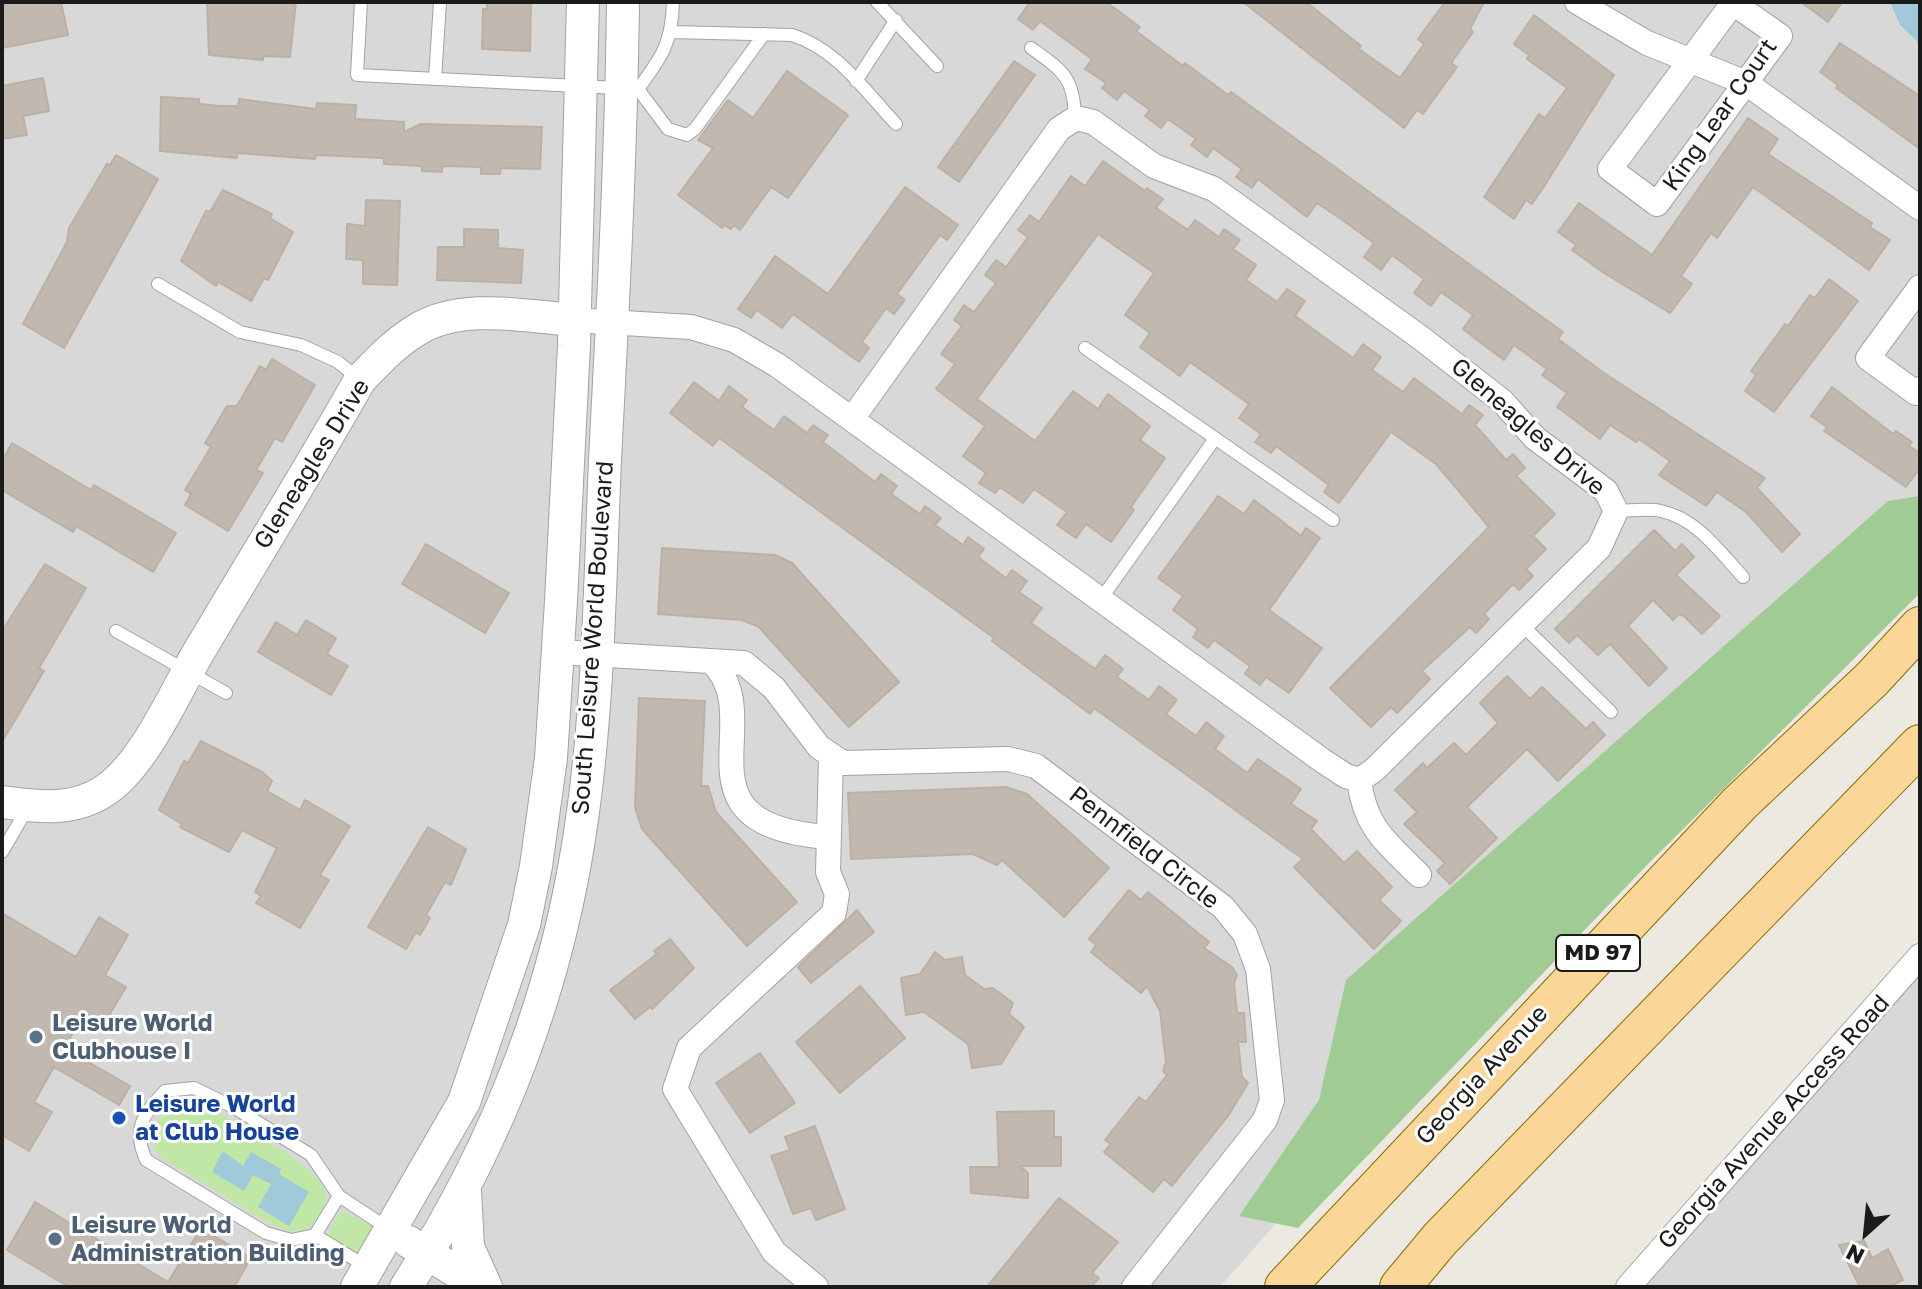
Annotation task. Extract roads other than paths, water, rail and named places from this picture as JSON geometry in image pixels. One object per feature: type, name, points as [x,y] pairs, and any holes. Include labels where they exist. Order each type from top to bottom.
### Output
[{"type":"main road","name":"Georgia Avenue","points":[[1285,1287],[1740,803],[1872,679],[1920,627]]},
{"type":"main road","points":[[1400,1287],[1440,1239],[1920,745]]},
{"type":"street","name":"South Leisure World Boulevard","points":[[363,1278],[464,1102],[524,925],[546,809],[558,652],[583,2]]},
{"type":"street","name":"South Leisure World Boulevard","points":[[406,1287],[465,1189],[516,1075],[561,932],[583,814],[596,655],[612,322],[630,88],[623,2]]},
{"type":"street","points":[[1577,2],[1647,43],[1746,83],[1920,208]]},
{"type":"street","name":"King Lear Court","points":[[1733,3],[1780,36],[1746,83],[1657,204],[1610,169],[1733,3]]},
{"type":"street","points":[[852,419],[1059,129],[1075,118]]},
{"type":"street","name":"Gleneagles Drive","points":[[16,804],[78,804],[107,789],[133,761],[360,380],[388,351],[418,328],[451,317],[486,314],[691,327],[734,340],[777,365],[1323,761],[1346,776],[1359,780],[1373,771],[1599,548],[1616,511],[1606,491],[1535,438],[1502,401],[1421,338],[1214,189],[1154,166],[1093,122],[1075,118]]},
{"type":"street","points":[[1920,287],[1868,358],[1916,393],[1920,389]]},
{"type":"street","points":[[558,652],[744,663],[761,675],[831,757],[828,872],[837,894],[834,913],[689,1048],[675,1089],[774,1252],[816,1287]]},
{"type":"street","points":[[711,661],[723,672],[730,692],[729,761],[735,789],[748,809],[765,824],[786,832],[829,837]]},
{"type":"street","name":"Pennfield Circle","points":[[831,757],[843,763],[859,764],[1008,759],[1036,766],[1223,907],[1245,934],[1258,969],[1272,1100],[1269,1110],[1265,1120],[1134,1287]]},
{"type":"street","points":[[1359,780],[1362,803],[1371,827],[1419,875]]},
{"type":"street","name":"Georgia Avenue Access Road","points":[[1628,1287],[1920,956]]},
{"type":"street","points":[[465,1189],[464,1232],[484,1287]]},
{"type":"street","points":[[392,1231],[484,1287]]},
{"type":"street","points":[[363,1278],[398,1287]]},
{"type":"lane","points":[[361,2],[357,75],[630,88],[668,129],[687,135],[695,129],[764,34]]},
{"type":"lane","points":[[435,79],[440,2]]},
{"type":"lane","points":[[630,88],[663,55],[672,32],[673,2]]},
{"type":"lane","points":[[877,2],[937,66]]},
{"type":"lane","points":[[856,81],[896,20]]},
{"type":"lane","points":[[672,32],[764,34],[810,41],[829,52],[896,124]]},
{"type":"lane","points":[[1031,48],[1069,78],[1074,95],[1075,118]]},
{"type":"lane","points":[[158,284],[240,332],[301,345],[338,362],[360,380]]},
{"type":"lane","points":[[1085,348],[1333,520]]},
{"type":"lane","points":[[1101,599],[1214,440]]},
{"type":"lane","points":[[1616,511],[1660,510],[1684,520],[1710,540],[1743,577]]},
{"type":"lane","points":[[1521,624],[1611,712]]},
{"type":"lane","points":[[116,631],[226,693]]},
{"type":"lane","points":[[2,852],[16,804]]},
{"type":"lane","points":[[339,1196],[315,1235],[291,1240],[266,1233],[146,1160],[138,1142],[140,1128],[149,1108],[165,1091],[194,1088],[311,1155],[339,1196],[392,1231]]},
{"type":"lane","points":[[315,1235],[363,1278]]},
{"type":"water","points":[[1890,2],[1920,2],[1920,44],[1900,25]]},
{"type":"water","points":[[223,1151],[243,1166],[251,1152],[281,1169],[279,1174],[309,1192],[289,1226],[258,1207],[271,1184],[253,1175],[244,1191],[212,1172]]},
{"type":"place","name":"Leisure World Clubhouse I","points":[[36,1037]]},
{"type":"place","name":"Leisure World at Club House","points":[[119,1118]]},
{"type":"place","name":"Leisure World Administration Building","points":[[55,1239]]}]
